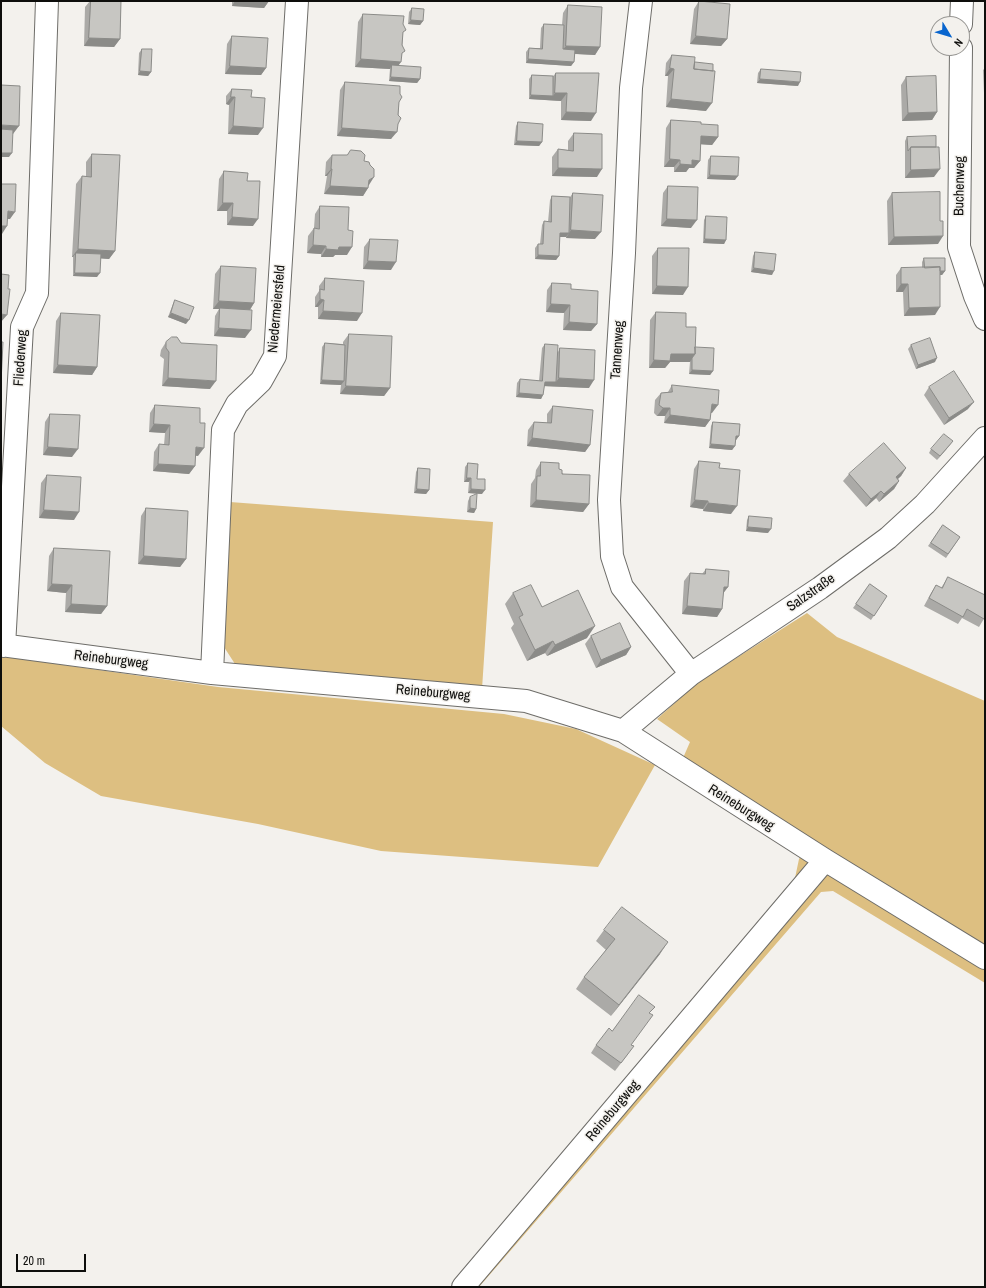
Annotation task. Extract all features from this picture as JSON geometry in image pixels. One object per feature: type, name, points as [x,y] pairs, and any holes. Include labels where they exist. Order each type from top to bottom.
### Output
[{"type":"street","name":"Fliederweg","points":[[3,646],[22,328],[37,293],[47,1]]},
{"type":"street","name":"Niedermeiersfeld","points":[[212,673],[223,430],[237,404],[261,381],[275,356],[297,1]]},
{"type":"street","name":"Tannenweg","points":[[641,1],[631,88],[624,254],[609,500],[612,556],[622,587],[691,674]]},
{"type":"street","points":[[961,16],[962,1]]},
{"type":"street","name":"Buchenweg","points":[[961,56],[959,247],[985,319]]},
{"type":"street","name":"Salzstraße","points":[[624,731],[691,674],[820,588],[888,538],[925,504],[985,438]]},
{"type":"street","name":"Reineburgweg","points":[[3,646],[212,673],[526,701],[624,731],[666,760],[825,860],[985,958]]},
{"type":"street","name":"Reineburgweg","points":[[463,1287],[825,860]]},
{"type":"shaded area","points":[[230,502],[493,522],[482,689],[235,664],[224,647]]},
{"type":"shaded area","points":[[807,613],[837,637],[985,701],[985,983],[833,891],[821,892],[479,1287],[453,1287],[607,1106],[795,878],[799,859],[811,839],[683,758],[690,742],[657,719],[697,683]]},
{"type":"shaded area","points":[[1,656],[218,687],[504,714],[576,729],[655,765],[598,867],[381,851],[258,824],[101,796],[45,763],[1,726]]},
{"type":"building","points":[[91,1],[121,1],[120,39],[89,38]]},
{"type":"building","points":[[699,1],[730,4],[727,39],[696,36]]},
{"type":"building","points":[[568,5],[602,7],[600,47],[566,46]]},
{"type":"building","points":[[412,8],[424,9],[423,21],[411,20]]},
{"type":"building","points":[[363,14],[404,16],[403,24],[406,30],[403,32],[402,45],[405,51],[402,53],[401,62],[361,59]]},
{"type":"building","points":[[544,24],[564,25],[563,49],[575,50],[574,62],[528,59],[529,48],[542,49]]},
{"type":"building","points":[[232,36],[268,38],[266,68],[230,66]]},
{"type":"building","points":[[142,49],[152,49],[151,72],[140,71]]},
{"type":"building","points":[[672,55],[695,57],[694,69],[715,71],[712,103],[671,99],[674,69],[670,68]]},
{"type":"building","points":[[695,62],[713,64],[713,71],[694,69]]},
{"type":"building","points":[[392,65],[421,67],[420,79],[391,77]]},
{"type":"building","points":[[761,69],[801,72],[800,82],[760,79]]},
{"type":"building","points":[[556,73],[599,73],[596,113],[566,112],[567,93],[555,93]]},
{"type":"building","points":[[532,75],[553,76],[553,96],[531,95]]},
{"type":"building","points":[[936,76],[937,112],[908,113],[906,77]]},
{"type":"building","points":[[345,82],[400,86],[400,94],[402,97],[399,102],[398,115],[401,118],[398,124],[397,132],[342,128]]},
{"type":"building","points":[[1,85],[20,86],[19,126],[1,125]]},
{"type":"building","points":[[232,89],[252,90],[251,97],[265,98],[263,128],[233,126],[235,97],[231,97]]},
{"type":"building","points":[[671,120],[718,125],[718,137],[701,136],[700,161],[692,160],[692,165],[680,164],[680,160],[670,159]]},
{"type":"building","points":[[518,122],[543,124],[542,142],[517,141]]},
{"type":"building","points":[[1,129],[13,130],[12,153],[1,153]]},
{"type":"building","points":[[574,133],[602,134],[602,169],[558,168],[558,149],[573,151]]},
{"type":"building","points":[[936,136],[936,147],[911,147],[908,151],[907,137]]},
{"type":"building","points":[[911,147],[939,147],[940,169],[911,170]]},
{"type":"building","points":[[351,150],[361,151],[365,155],[364,161],[369,162],[374,169],[374,177],[369,180],[368,188],[330,186],[332,155],[347,155]]},
{"type":"building","points":[[92,154],[120,155],[115,251],[78,249],[82,176],[91,177]]},
{"type":"building","points":[[711,156],[739,157],[738,176],[710,175]]},
{"type":"building","points":[[224,171],[248,173],[247,181],[260,181],[258,219],[232,217],[233,203],[223,203]]},
{"type":"building","points":[[1,184],[16,184],[15,212],[8,211],[7,226],[1,226]]},
{"type":"building","points":[[668,186],[698,187],[697,220],[667,219]]},
{"type":"building","points":[[940,192],[940,221],[943,221],[943,236],[894,237],[892,193]]},
{"type":"building","points":[[573,193],[603,195],[601,232],[571,230]]},
{"type":"building","points":[[552,196],[570,197],[569,233],[560,233],[559,256],[538,255],[538,244],[543,244],[544,221],[551,222]]},
{"type":"building","points":[[320,206],[349,207],[348,230],[353,231],[352,247],[339,247],[338,250],[326,249],[326,246],[313,245],[314,228],[319,229]]},
{"type":"building","points":[[706,216],[727,217],[726,240],[705,239]]},
{"type":"building","points":[[370,239],[398,240],[396,262],[368,261]]},
{"type":"building","points":[[658,248],[689,248],[688,287],[657,286]]},
{"type":"building","points":[[755,252],[776,254],[774,271],[754,268]]},
{"type":"building","points":[[76,253],[101,254],[100,273],[75,273]]},
{"type":"building","points":[[924,258],[945,258],[945,271],[940,271],[940,267],[925,268]]},
{"type":"building","points":[[221,266],[256,268],[254,303],[219,301]]},
{"type":"building","points":[[940,267],[940,307],[909,308],[908,284],[901,284],[901,268]]},
{"type":"building","points":[[1,274],[9,275],[8,289],[10,289],[7,315],[1,314]]},
{"type":"building","points":[[325,278],[364,281],[362,313],[323,311],[324,300],[320,299],[320,289],[324,290]]},
{"type":"building","points":[[552,283],[571,284],[571,289],[598,291],[597,324],[569,322],[570,305],[551,304]]},
{"type":"building","points":[[175,300],[194,307],[189,320],[171,313]]},
{"type":"building","points":[[220,308],[252,310],[251,330],[219,328]]},
{"type":"building","points":[[656,312],[686,313],[686,327],[696,327],[695,354],[671,354],[670,361],[654,360]]},
{"type":"building","points":[[61,313],[100,315],[97,367],[58,365]]},
{"type":"building","points":[[349,334],[392,336],[390,388],[346,386]]},
{"type":"building","points":[[172,337],[177,337],[181,343],[217,345],[216,381],[168,378],[169,352],[166,348],[166,342]]},
{"type":"building","points":[[930,338],[937,358],[918,365],[911,345]]},
{"type":"building","points":[[1,342],[3,342],[1,383]]},
{"type":"building","points":[[325,343],[345,345],[344,381],[322,380]]},
{"type":"building","points":[[545,344],[558,345],[556,382],[545,382],[543,395],[519,393],[520,379],[542,381]]},
{"type":"building","points":[[695,347],[714,348],[713,371],[692,370],[692,358],[695,354]]},
{"type":"building","points":[[560,348],[595,350],[594,380],[559,378]]},
{"type":"building","points":[[954,371],[974,402],[949,418],[929,387]]},
{"type":"building","points":[[672,385],[719,390],[718,405],[712,404],[710,420],[670,415],[670,408],[663,408],[659,405],[661,393],[672,392]]},
{"type":"building","points":[[155,405],[200,408],[200,423],[205,423],[204,448],[196,447],[195,466],[158,464],[159,444],[169,445],[170,425],[154,424]]},
{"type":"building","points":[[553,406],[593,410],[590,445],[532,438],[534,422],[551,423]]},
{"type":"building","points":[[50,414],[80,415],[78,449],[48,447]]},
{"type":"building","points":[[713,422],[740,424],[739,436],[736,436],[735,446],[711,444]]},
{"type":"building","points":[[944,434],[953,441],[940,456],[931,449]]},
{"type":"building","points":[[884,443],[906,468],[896,477],[899,481],[884,494],[881,491],[871,499],[849,474]]},
{"type":"building","points":[[699,461],[720,463],[719,468],[740,470],[737,506],[695,500]]},
{"type":"building","points":[[541,462],[559,463],[559,469],[562,470],[562,474],[590,475],[589,504],[536,500],[537,476],[540,476]]},
{"type":"building","points":[[468,463],[478,464],[477,479],[485,479],[485,490],[471,489],[471,478],[467,478]]},
{"type":"building","points":[[418,468],[430,469],[429,490],[417,489]]},
{"type":"building","points":[[47,475],[81,477],[79,512],[44,510]]},
{"type":"building","points":[[477,494],[476,509],[470,508],[470,497]]},
{"type":"building","points":[[146,508],[188,511],[186,559],[144,556]]},
{"type":"building","points":[[749,516],[772,518],[771,529],[748,527]]},
{"type":"building","points":[[943,525],[960,537],[948,554],[931,543]]},
{"type":"building","points":[[54,548],[110,551],[107,606],[71,604],[72,585],[52,584]]},
{"type":"building","points":[[706,569],[729,571],[728,587],[724,587],[722,609],[687,606],[690,573],[705,574]]},
{"type":"building","points":[[948,577],[985,595],[984,619],[967,609],[963,617],[929,598],[936,585],[942,588]]},
{"type":"building","points":[[870,584],[887,596],[874,616],[856,604]]},
{"type":"building","points":[[531,585],[542,607],[578,590],[595,626],[555,645],[553,641],[535,650],[519,617],[523,615],[513,593]]},
{"type":"building","points":[[620,623],[631,647],[601,660],[591,636]]},
{"type":"building","points":[[622,907],[668,942],[619,1005],[584,977],[615,939],[604,930]]},
{"type":"building","points":[[639,995],[655,1007],[649,1013],[653,1015],[631,1045],[634,1046],[621,1063],[596,1045],[609,1028],[612,1031]]}]
